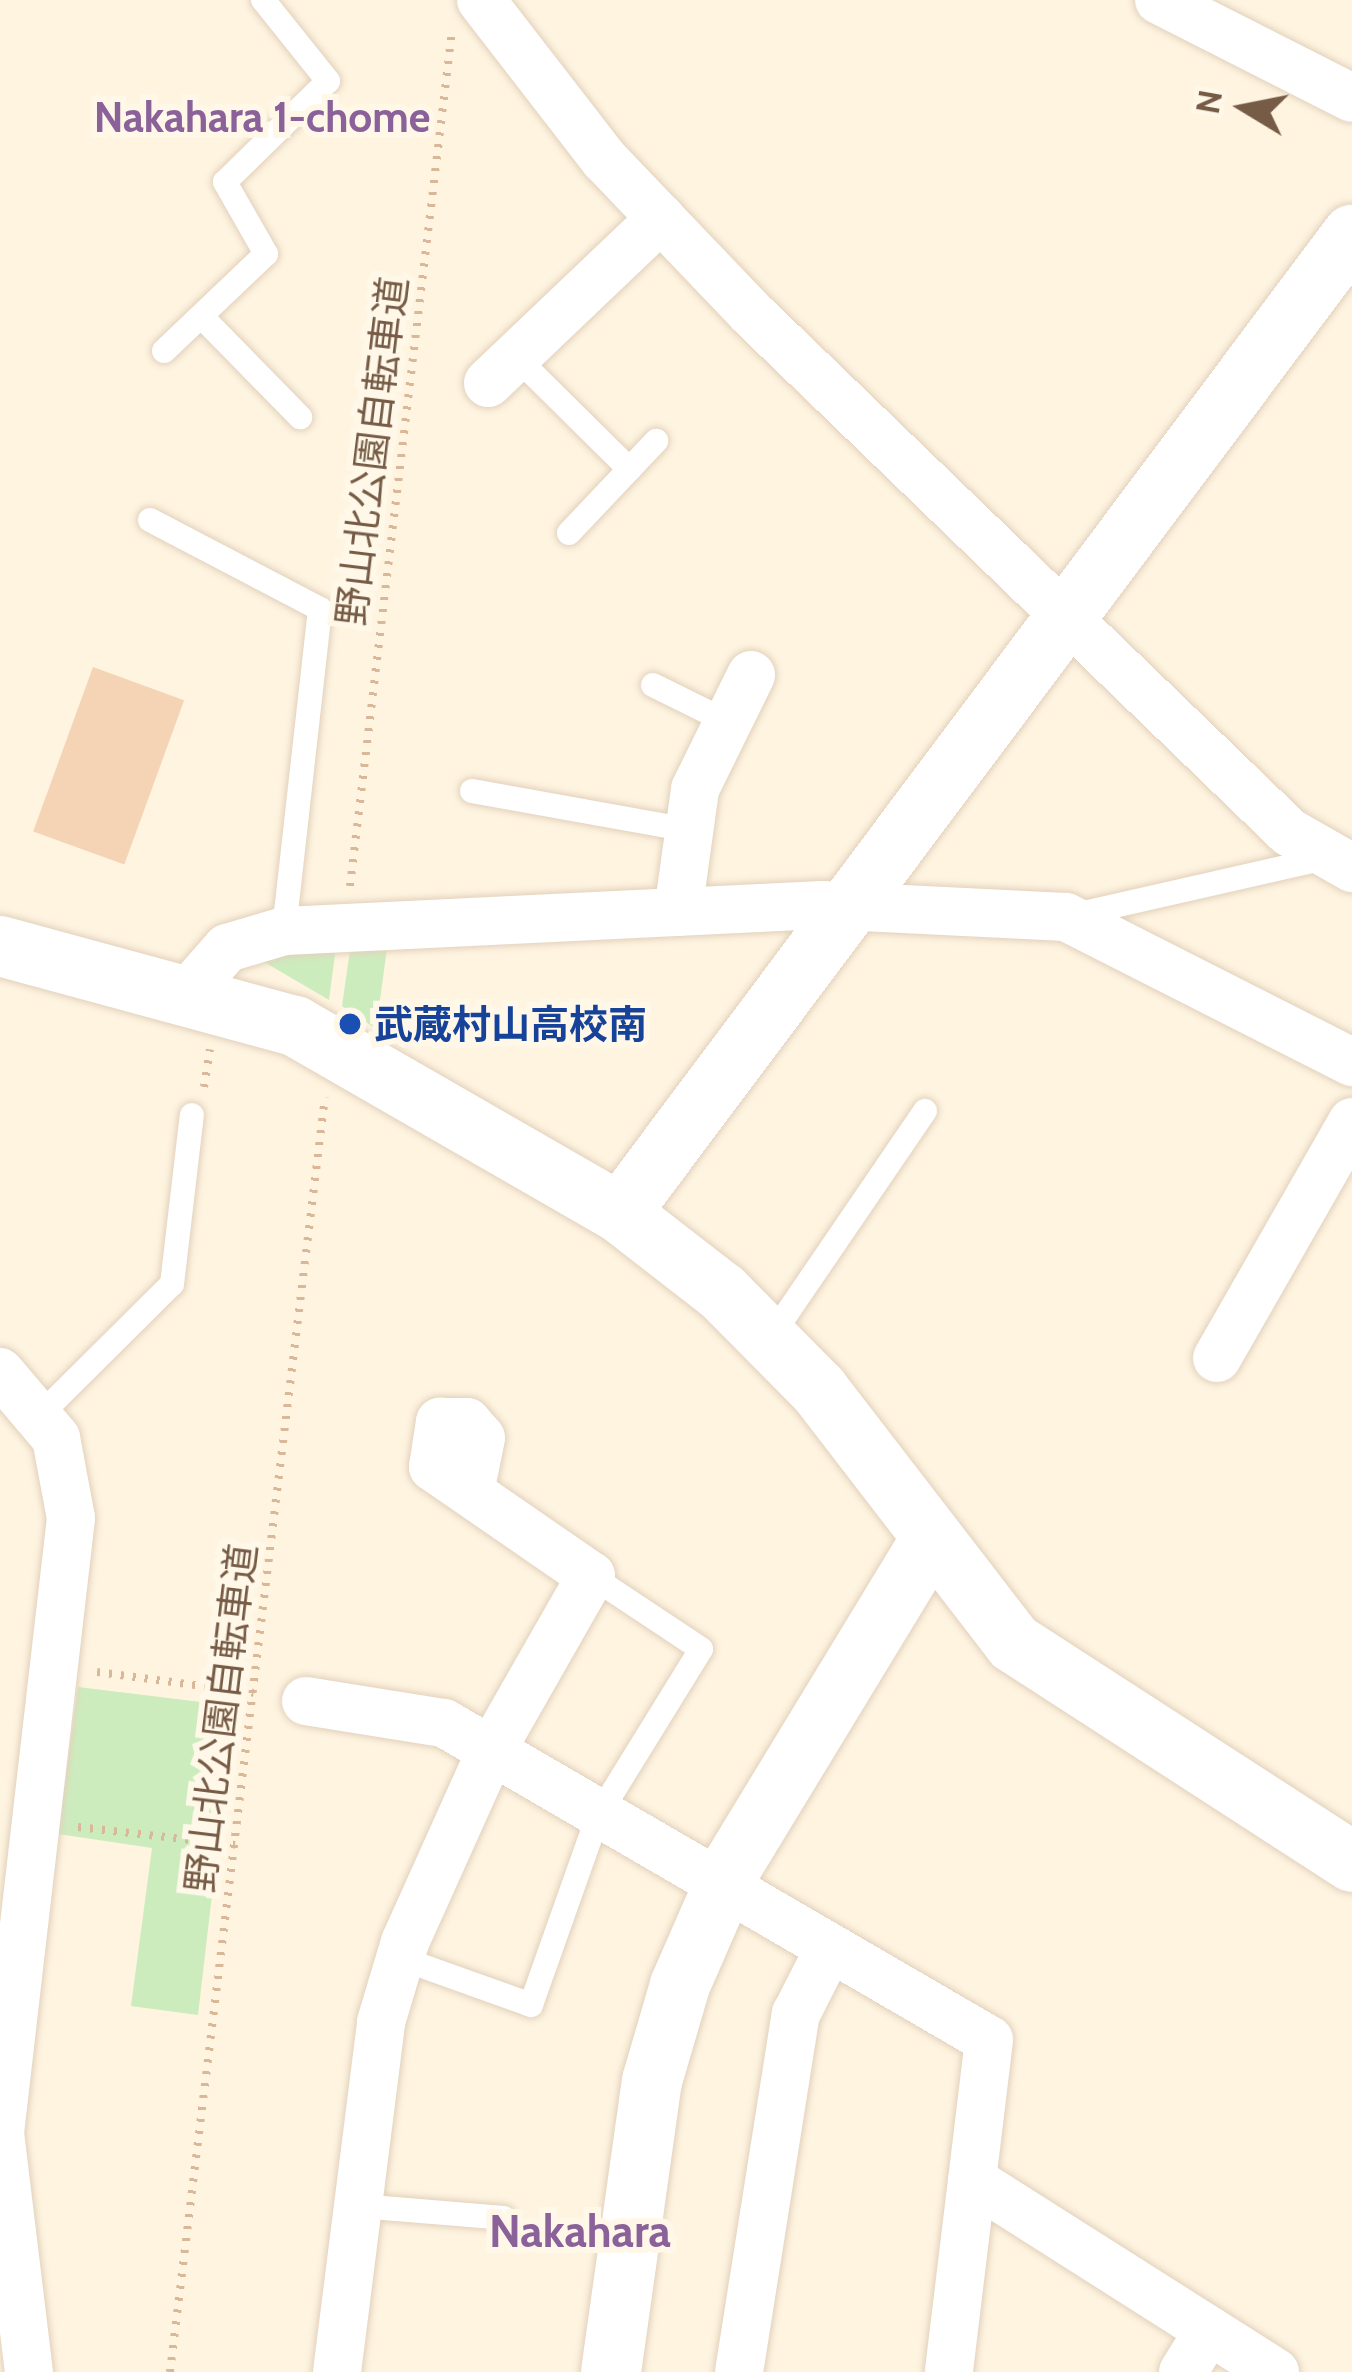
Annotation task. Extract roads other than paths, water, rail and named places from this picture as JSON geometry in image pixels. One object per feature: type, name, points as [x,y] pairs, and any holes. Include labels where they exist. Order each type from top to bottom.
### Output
[{"type":"street","points":[[1159,0],[1352,98]]},
{"type":"street","points":[[467,10],[661,218],[1066,617],[1343,851]]},
{"type":"street","points":[[502,370],[661,218]]},
{"type":"street","points":[[620,1213],[1352,235]]},
{"type":"street","points":[[678,912],[682,829],[726,721],[751,675]]},
{"type":"street","points":[[202,1007],[226,948],[284,932],[678,912],[1066,917],[1352,1062]]},
{"type":"street","points":[[0,946],[315,1036],[620,1213],[770,1338],[929,1542],[1053,1677],[1352,1862]]},
{"type":"street","points":[[1217,1358],[1352,1121]]},
{"type":"street","points":[[0,1372],[42,1413],[71,1518],[41,1823],[0,2133],[29,2372]]},
{"type":"street","points":[[337,2372],[381,2022],[400,1958],[490,1753],[591,1576],[470,1492]]},
{"type":"street","points":[[611,2372],[652,2081],[722,1888],[929,1542]]},
{"type":"street","points":[[306,1700],[444,1723],[989,2040],[949,2372]]},
{"type":"street","points":[[739,2372],[796,2014],[829,1949]]},
{"type":"street","points":[[972,2180],[1275,2372]]},
{"type":"street","points":[[1183,2372],[1209,2330]]},
{"type":"lane","points":[[164,351],[203,318],[267,246],[225,182],[328,81],[263,0]]},
{"type":"lane","points":[[203,318],[299,417]]},
{"type":"lane","points":[[502,370],[629,469]]},
{"type":"lane","points":[[569,532],[656,441]]},
{"type":"lane","points":[[150,520],[320,609],[284,932]]},
{"type":"lane","points":[[653,685],[726,721]]},
{"type":"lane","points":[[472,791],[682,829]]},
{"type":"lane","points":[[1066,917],[1343,851]]},
{"type":"lane","points":[[770,1338],[925,1111]]},
{"type":"lane","points":[[42,1413],[172,1284],[192,1115]]},
{"type":"lane","points":[[400,1958],[531,2005],[598,1816],[701,1649],[591,1576]]},
{"type":"lane","points":[[359,2206],[503,2218]]},
{"type":"place","name":"武蔵村山高校南","points":[[350,1024]]},
{"type":"district","name":"Nakahara 1-chome","points":[[262,117]]},
{"type":"district","name":"Nakahara","points":[[580,2232]]}]
